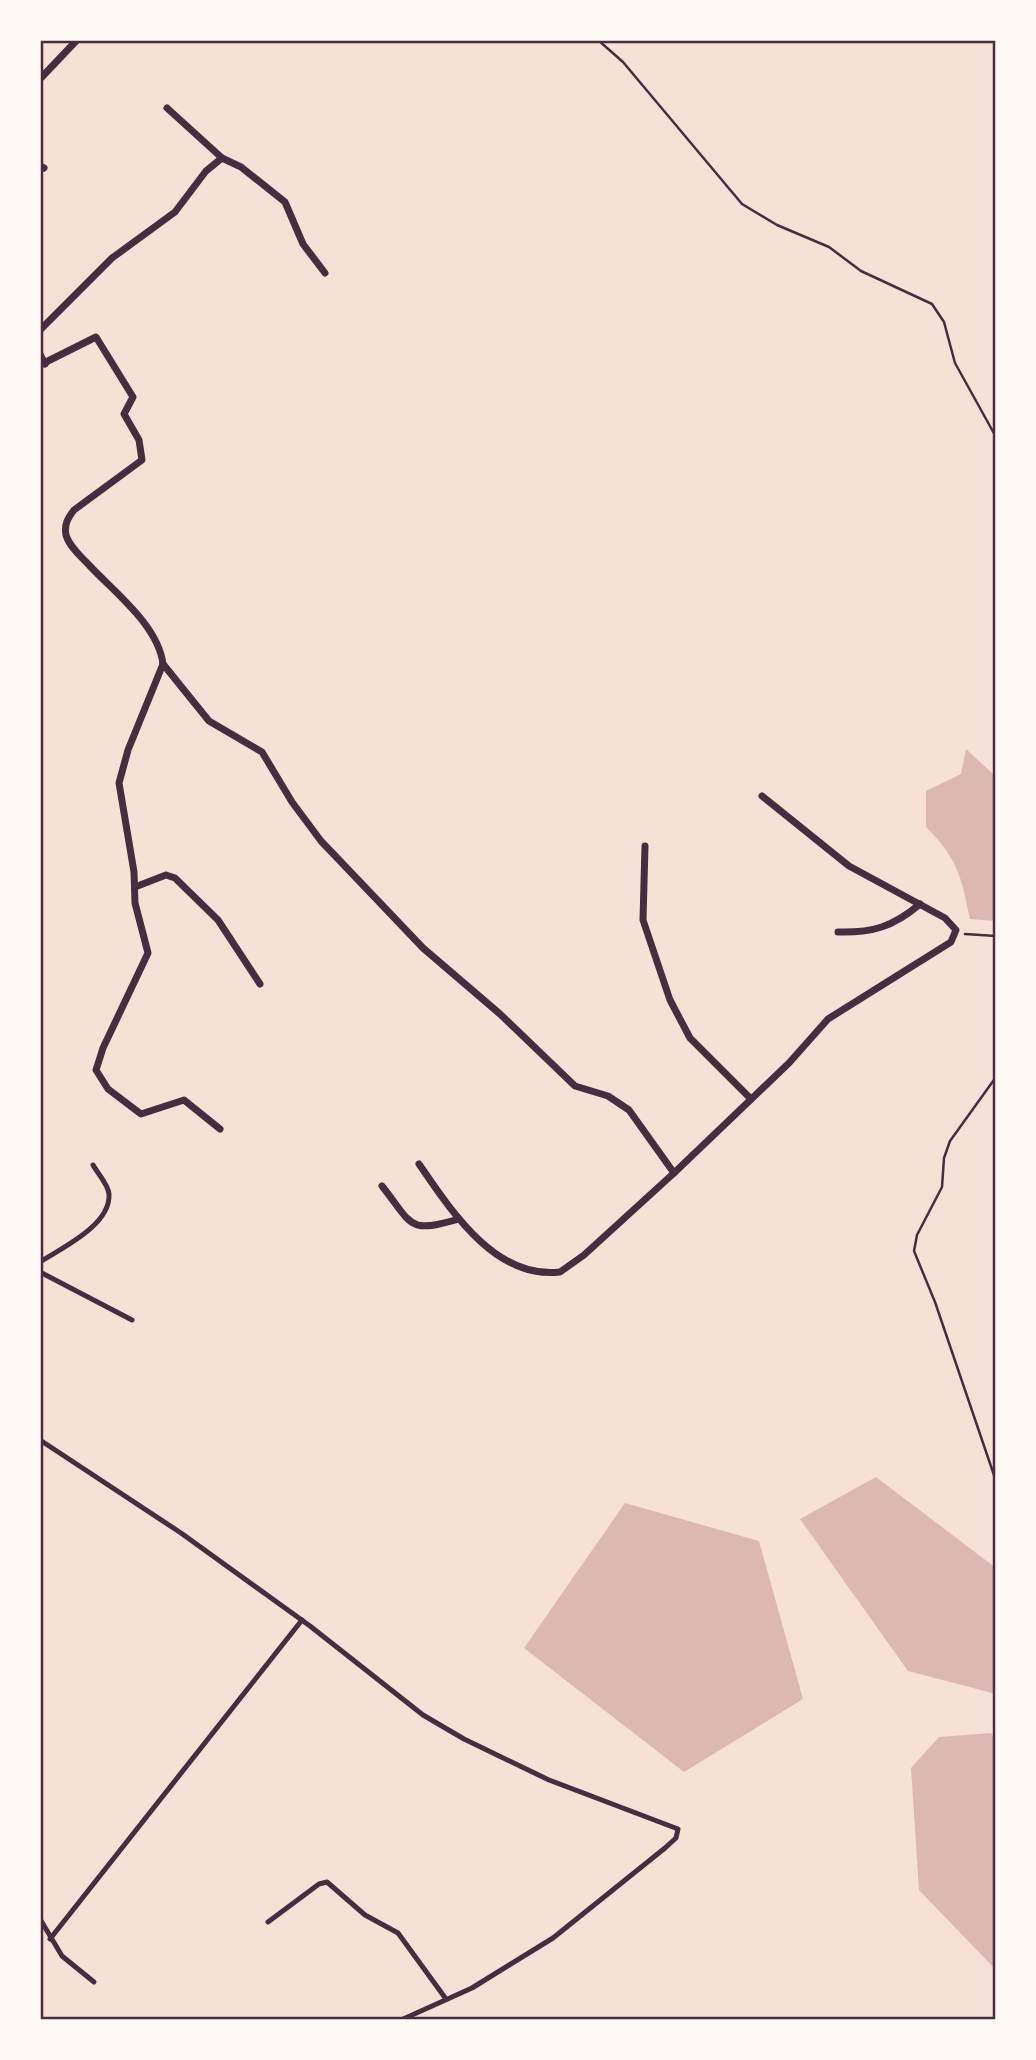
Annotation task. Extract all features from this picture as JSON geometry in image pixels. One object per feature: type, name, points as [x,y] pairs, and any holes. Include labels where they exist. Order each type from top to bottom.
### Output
[{"type":"street","points":[[40,79],[77,40]]},
{"type":"street","points":[[167,108],[222,158],[241,167],[281,197],[303,244],[325,272]]},
{"type":"street","points":[[40,330],[112,258],[175,212],[206,171],[222,158]]},
{"type":"street","points":[[40,354],[42,364],[96,337],[132,397],[124,414],[139,440],[142,460],[74,510],[67,519],[66,533],[83,559],[143,624],[161,653],[163,664],[209,721],[262,752],[287,796],[321,841],[423,948],[500,1014],[575,1086],[608,1096],[629,1110],[674,1173]]},
{"type":"street","points":[[163,664],[128,750],[119,783],[137,914],[148,953],[103,1048],[96,1070],[98,1077],[121,1101],[141,1114],[184,1100],[220,1129]]},
{"type":"street","points":[[419,1164],[459,1219],[503,1257],[527,1268],[560,1272],[584,1255],[674,1173],[828,1020],[951,942],[955,933],[950,922],[849,866],[762,796]]},
{"type":"street","points":[[645,846],[643,920],[670,1000],[690,1038],[751,1099]]},
{"type":"street","points":[[135,887],[166,875],[175,878],[218,920],[260,984]]},
{"type":"street","points":[[838,932],[882,929],[905,917],[920,904]]},
{"type":"street","points":[[382,1186],[418,1227],[427,1228],[459,1219]]},
{"type":"lane","points":[[40,1262],[85,1232],[106,1209],[108,1188],[93,1165]]},
{"type":"lane","points":[[40,1272],[132,1320]]},
{"type":"lane","points":[[40,1440],[181,1533],[302,1620],[423,1714],[464,1739],[561,1785],[671,1825],[679,1831],[666,1848],[574,1923],[507,1968],[401,2020]]},
{"type":"lane","points":[[50,1939],[302,1620]]},
{"type":"lane","points":[[268,1922],[319,1884],[327,1882],[365,1915],[398,1933],[446,2000]]},
{"type":"lane","points":[[40,1919],[50,1939],[70,1965],[94,1982]]},
{"type":"path","points":[[598,40],[623,62],[742,204],[777,225],[828,247],[861,271],[932,304],[944,322],[955,363],[996,437]]},
{"type":"path","points":[[955,933],[996,936]]},
{"type":"path","points":[[996,1077],[950,1141],[944,1158],[942,1186],[917,1235],[914,1251],[935,1302],[996,1481]]},
{"type":"shaded area","points":[[966,749],[994,775],[996,781],[996,921],[970,919],[957,869],[937,838],[926,827],[926,791],[961,774]]},
{"type":"shaded area","points":[[876,1477],[996,1568],[996,1694],[908,1671],[800,1519]]},
{"type":"shaded area","points":[[625,1503],[759,1541],[803,1699],[684,1772],[524,1648]]},
{"type":"shaded area","points":[[991,1733],[996,1740],[996,1970],[919,1890],[911,1768],[939,1737]]}]
